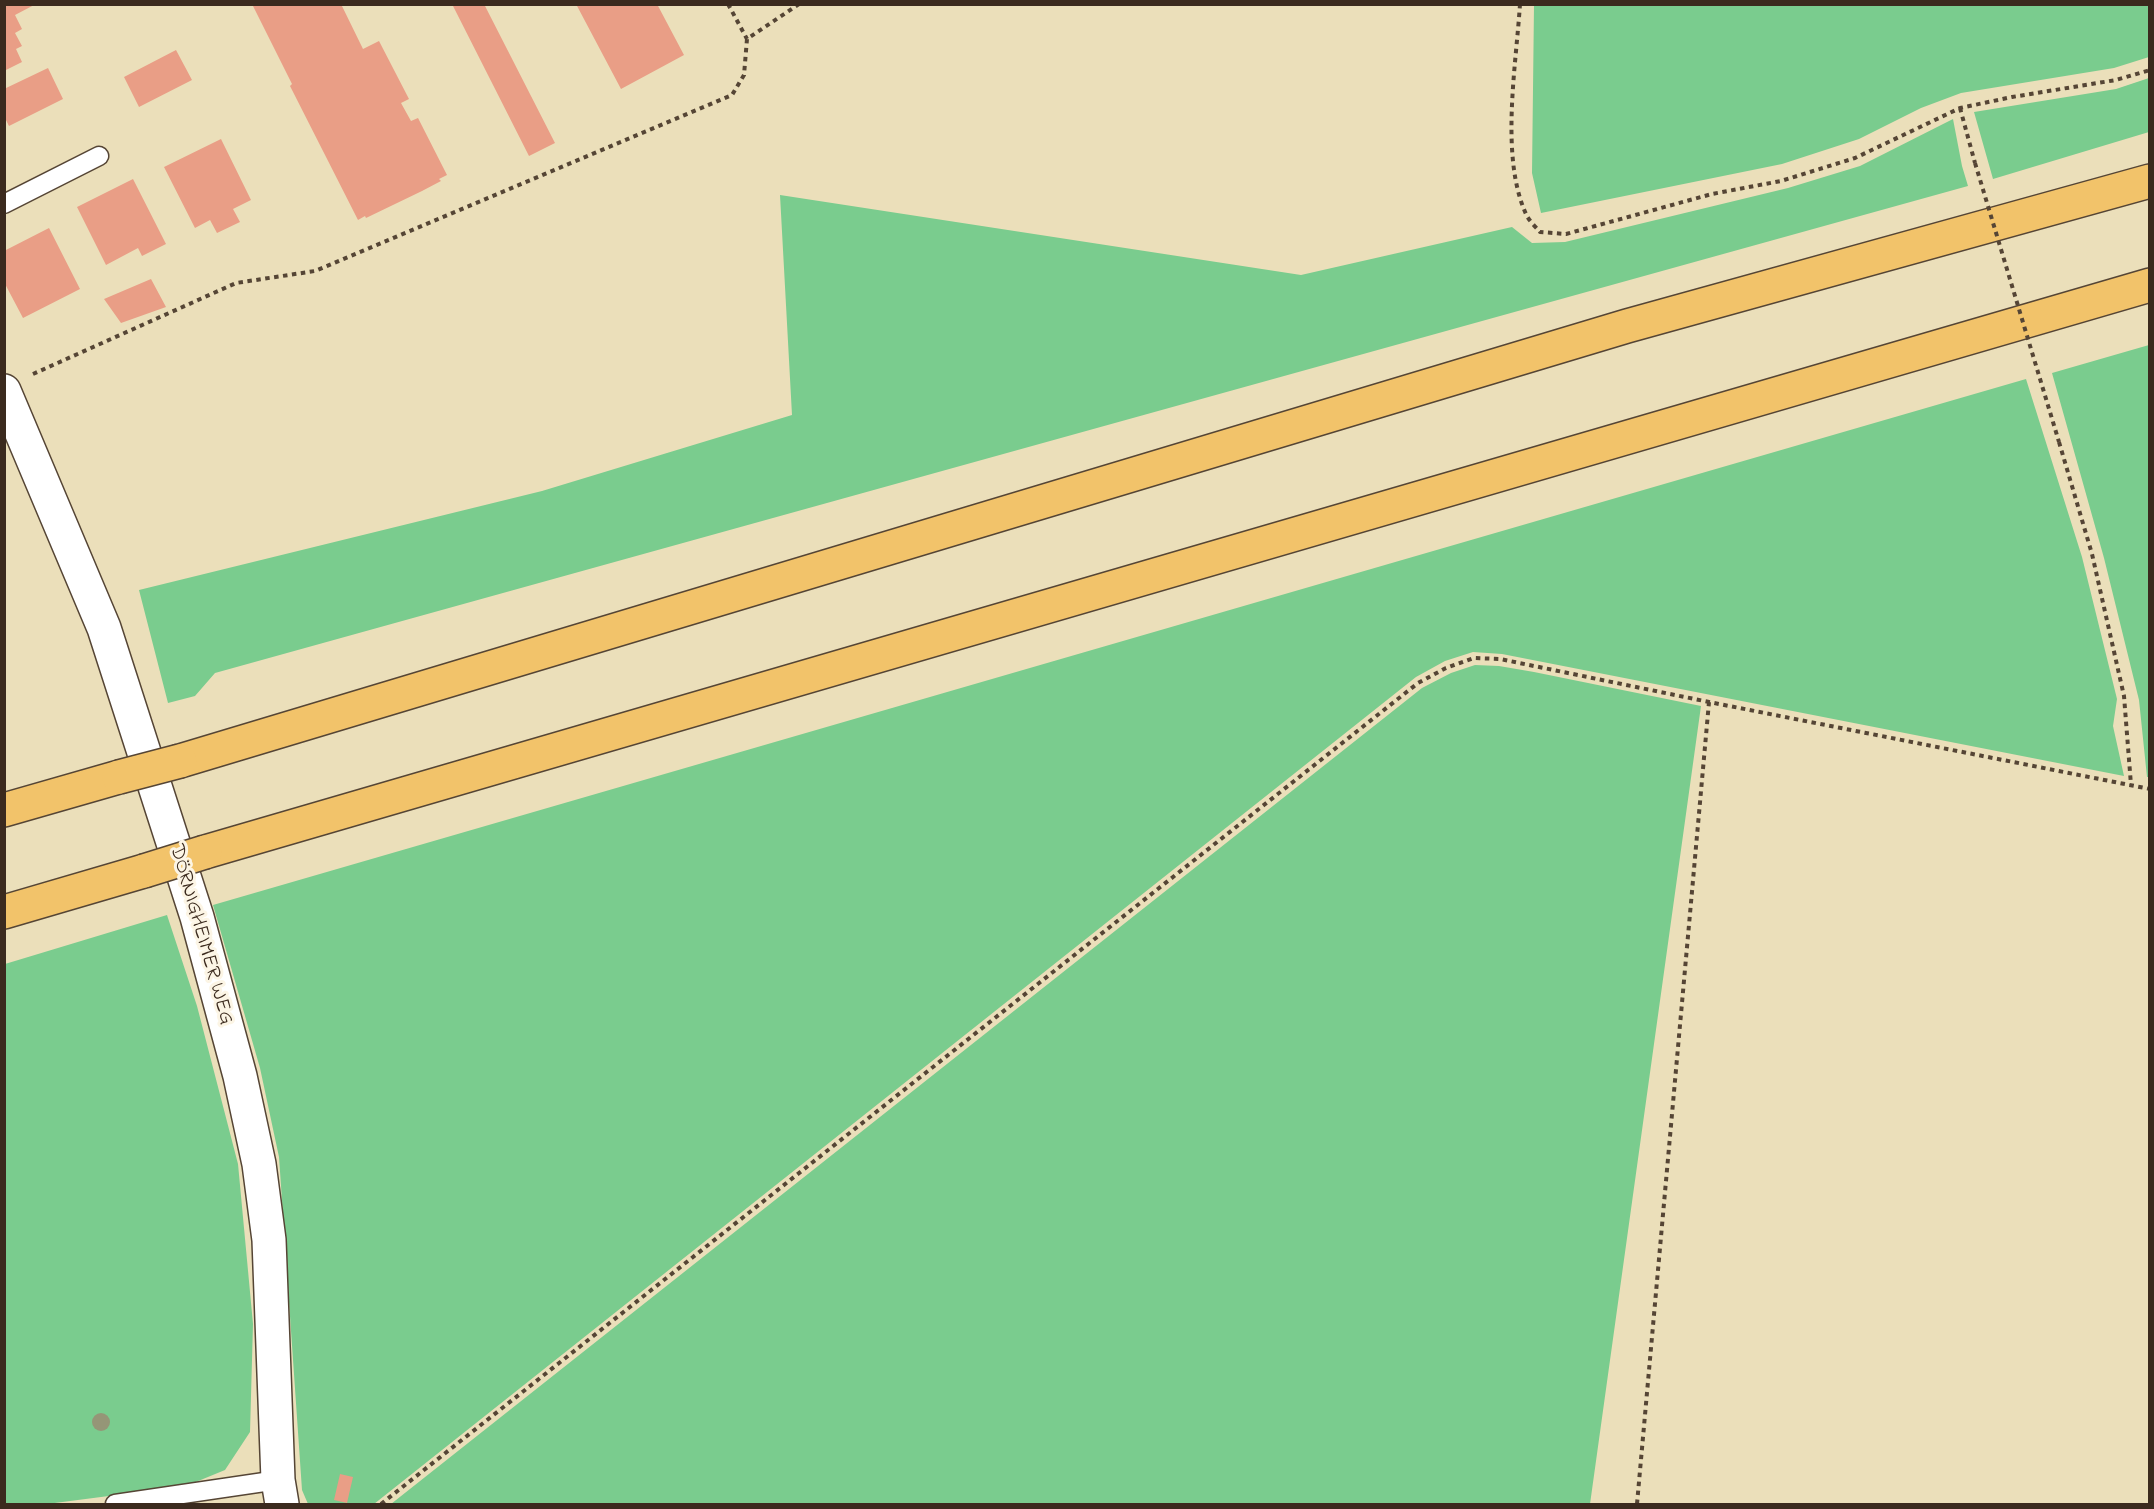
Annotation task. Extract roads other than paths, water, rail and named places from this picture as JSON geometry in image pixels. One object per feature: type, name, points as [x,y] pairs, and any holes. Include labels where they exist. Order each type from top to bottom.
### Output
[{"type":"highway","points":[[4,810],[180,761],[1627,326],[2150,181]]},
{"type":"highway","points":[[4,912],[2150,285]]},
{"type":"street","name":"DÖRNIGHEIMER WEG","points":[[15,384],[105,628],[197,917],[240,1076],[259,1164],[269,1240],[280,1492]]},
{"type":"lane","points":[[4,204],[99,156]]},
{"type":"lane","points":[[115,1504],[280,1492]]}]
